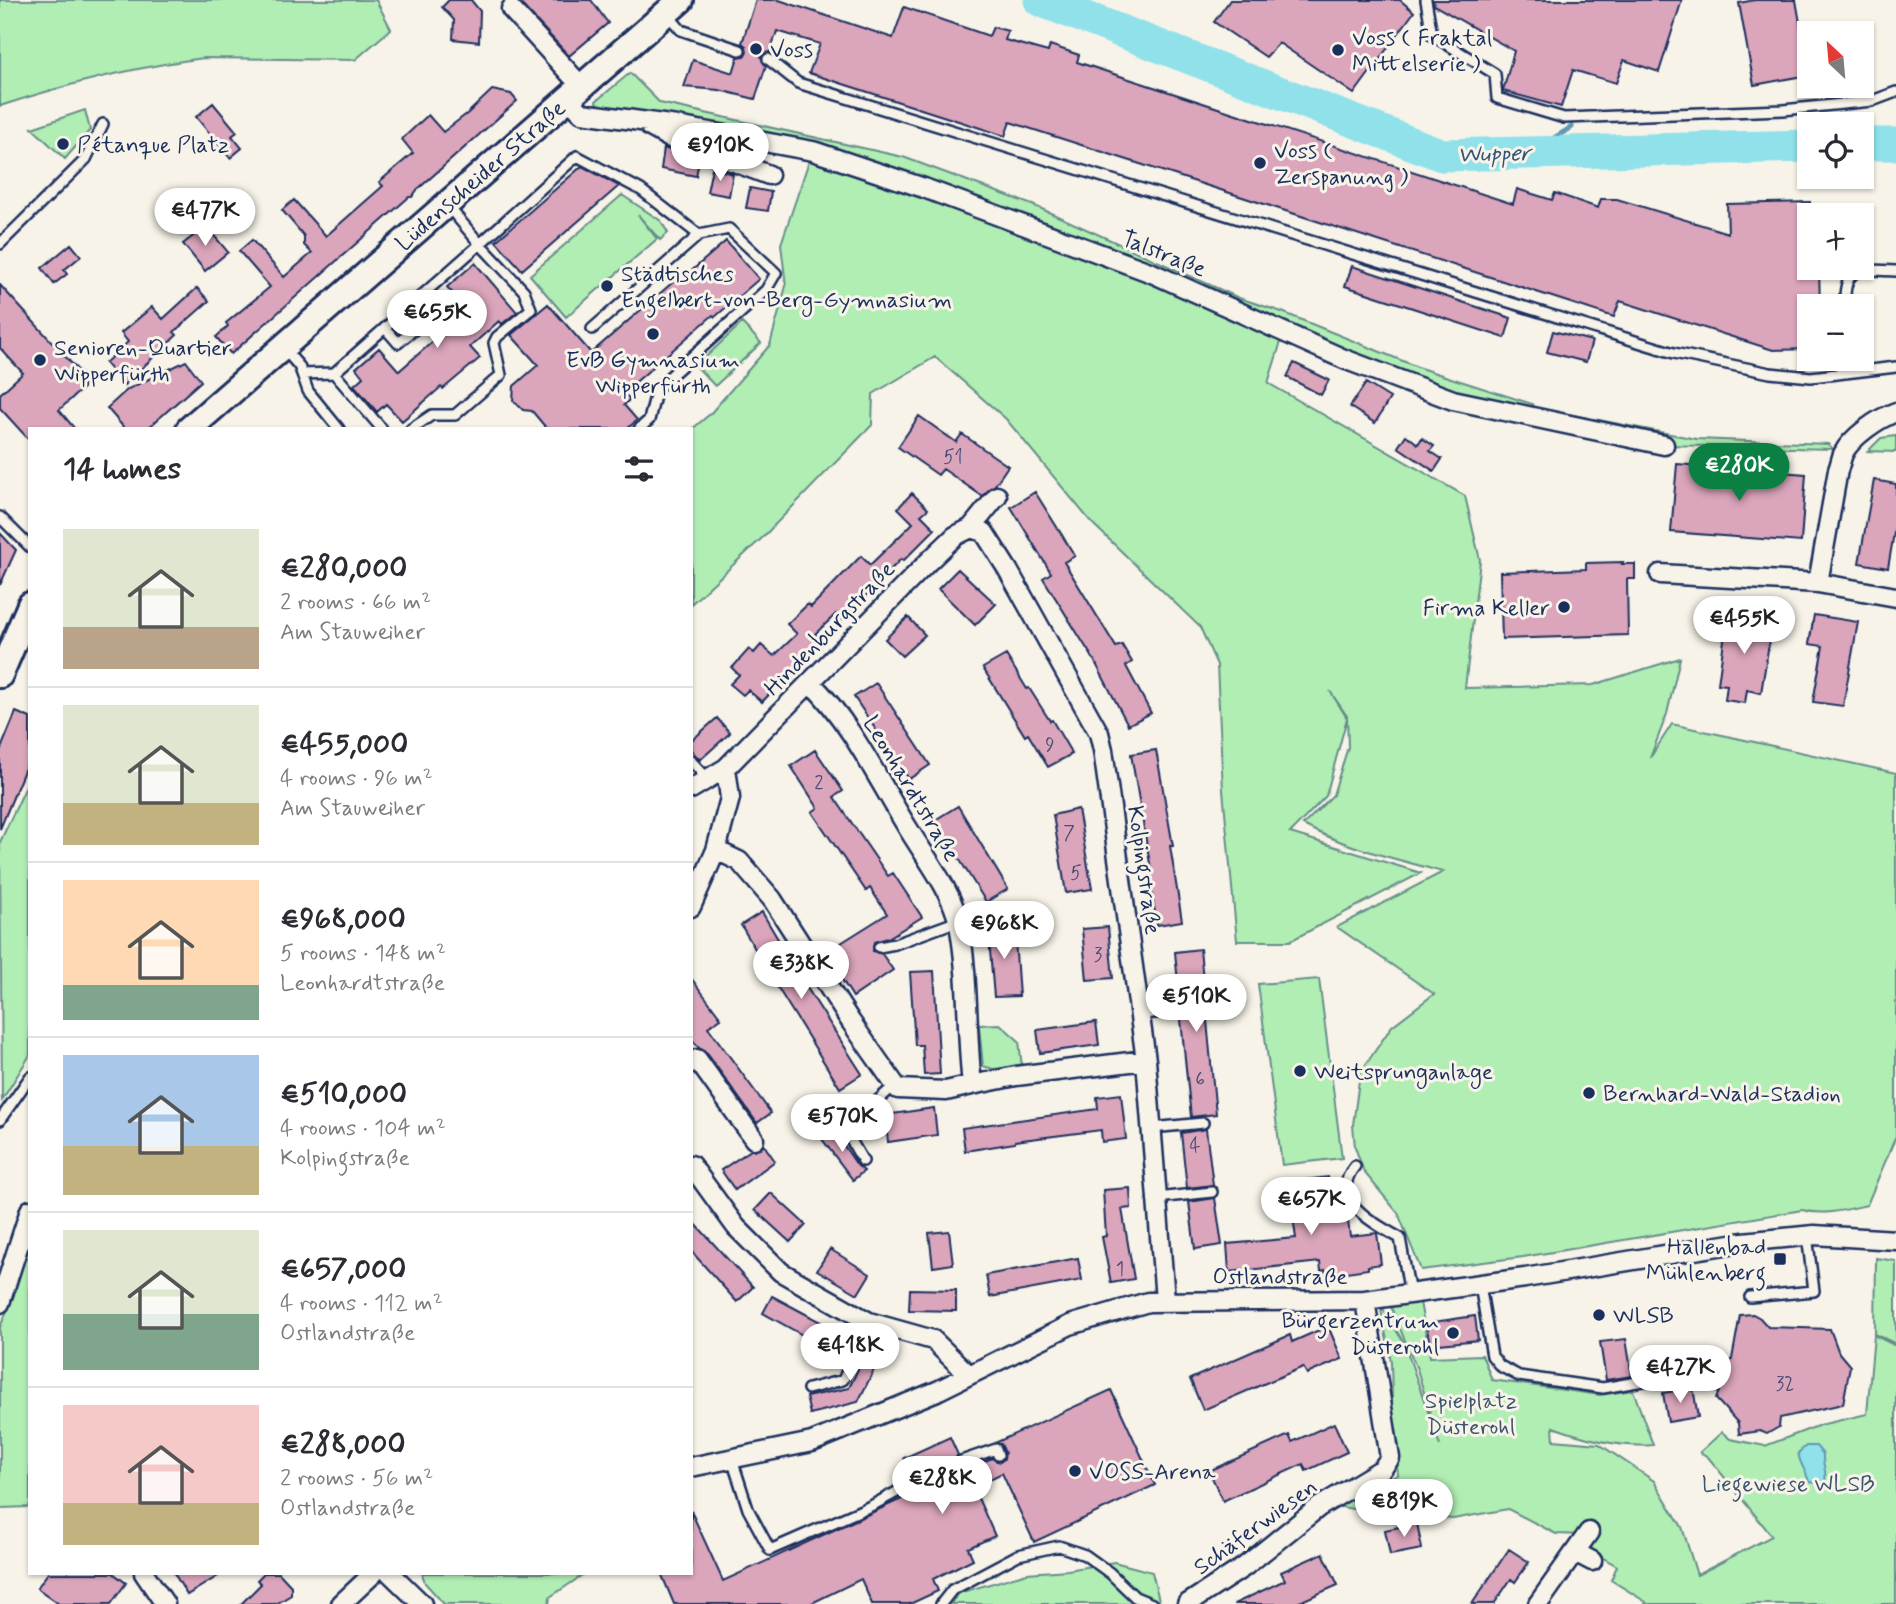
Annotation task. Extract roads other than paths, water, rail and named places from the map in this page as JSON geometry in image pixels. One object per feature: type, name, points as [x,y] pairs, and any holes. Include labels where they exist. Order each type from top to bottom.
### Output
[{"type":"main road","name":"Lüdenscheider Straße","points":[[194,427],[674,7]]},
{"type":"main road","points":[[0,675],[28,610]]},
{"type":"street","name":"Lüdenscheider Straße","points":[[511,9],[574,92]]},
{"type":"street","name":"Talstraße","points":[[574,92],[582,113],[677,126],[813,151],[924,188],[1152,273],[1344,359],[1453,400],[1547,417],[1664,446]]},
{"type":"street","name":"Talstraße","points":[[640,122],[668,137],[719,154],[769,176]]},
{"type":"street","points":[[1818,583],[1838,470],[1844,452],[1860,435],[1896,412]]},
{"type":"street","name":"Hindenburgstraße","points":[[693,788],[726,768],[929,561],[955,536],[971,528],[997,496]]},
{"type":"street","name":"Kolpingstraße","points":[[971,528],[984,532],[1009,570],[1099,733],[1141,1014],[1165,1300]]},
{"type":"street","points":[[1660,574],[1818,583],[1896,597]]},
{"type":"street","name":"Leonhardtstraße","points":[[811,683],[826,698],[848,730],[945,891],[958,921],[972,1084]]},
{"type":"street","points":[[693,902],[716,850],[730,798],[726,768]]},
{"type":"street","points":[[716,850],[739,861],[772,899],[851,1022],[898,1089],[946,1090],[1016,1076],[1146,1059]]},
{"type":"street","points":[[693,1062],[697,1059],[754,1139]]},
{"type":"street","points":[[693,1168],[736,1227],[781,1272],[869,1322],[933,1340],[969,1375]]},
{"type":"street","points":[[0,1303],[28,1216]]},
{"type":"street","name":"Ostlandstraße","points":[[693,1467],[812,1442],[937,1391],[1070,1325],[1147,1302],[1365,1300],[1480,1285],[1718,1245],[1807,1235],[1895,1236]]},
{"type":"street","name":"Schäferwiesen","points":[[1187,1604],[1244,1567],[1319,1507],[1382,1469],[1390,1458],[1365,1300]]},
{"type":"street","points":[[1538,1604],[1589,1532]]},
{"type":"street","points":[[1575,1552],[1592,1561]]},
{"type":"street","points":[[145,1575],[164,1604]]},
{"type":"street","points":[[341,1604],[372,1575]]},
{"type":"street","points":[[392,1575],[422,1604]]},
{"type":"lane","points":[[1426,0],[1432,35],[1495,75],[1497,98],[1564,118],[1783,110],[1872,101],[1896,92]]},
{"type":"lane","points":[[674,7],[681,30],[740,50]]},
{"type":"lane","points":[[768,59],[798,83],[1674,353],[1770,373],[1811,377],[1896,367]]},
{"type":"lane","points":[[0,244],[86,159],[103,124]]},
{"type":"lane","points":[[302,374],[334,373],[577,156],[641,190],[699,235]]},
{"type":"lane","points":[[414,427],[432,415],[455,415],[501,375],[494,343],[497,337],[531,309],[524,291],[447,205]]},
{"type":"lane","points":[[592,329],[699,235],[729,229],[776,273],[766,290],[657,388],[649,420],[641,427]]},
{"type":"lane","points":[[1844,294],[1844,286],[1850,275],[1863,270],[1896,271]]},
{"type":"lane","points":[[385,328],[398,343],[440,308],[426,292]]},
{"type":"lane","points":[[283,348],[299,366],[308,391],[337,427]]},
{"type":"lane","points":[[334,373],[380,427]]},
{"type":"lane","points":[[0,517],[28,545]]},
{"type":"lane","points":[[693,763],[708,779]]},
{"type":"lane","points":[[879,947],[895,944],[958,921]]},
{"type":"lane","points":[[1141,1014],[1191,1010]]},
{"type":"lane","points":[[0,1120],[28,1080]]},
{"type":"lane","points":[[863,1161],[845,1130],[895,1085]]},
{"type":"lane","points":[[1152,1128],[1203,1123]]},
{"type":"lane","points":[[1354,1166],[1345,1182],[1353,1206],[1373,1223],[1399,1238],[1409,1294]]},
{"type":"lane","points":[[1157,1198],[1212,1192]]},
{"type":"lane","points":[[1749,1297],[1815,1291],[1807,1235]]},
{"type":"lane","points":[[1480,1285],[1492,1356],[1500,1366],[1519,1376],[1603,1388],[1717,1368]]},
{"type":"lane","points":[[808,1389],[843,1380],[869,1322]]},
{"type":"lane","points":[[961,1461],[996,1449],[998,1455]]},
{"type":"lane","points":[[732,1459],[748,1508],[770,1550],[915,1482]]},
{"type":"lane","points":[[942,1604],[952,1590],[1018,1555],[1059,1546],[1085,1555],[1110,1573],[1135,1597],[1152,1604]]},
{"type":"water","points":[[1806,1446],[1816,1446],[1823,1454],[1825,1481],[1809,1482],[1798,1453]]},
{"type":"waterway","name":"Wupper","points":[[1040,0],[1442,155],[1797,146]]},
{"type":"waterway","points":[[1531,152],[1572,127]]},
{"type":"waterway","name":"Wupper","points":[[1874,144],[1896,144]]},
{"type":"place","name":"Voss","points":[[756,49]]},
{"type":"place","name":"Voss ( Fraktal Mittelserie )","points":[[1338,50]]},
{"type":"place","name":"Pétanque Platz","points":[[63,144]]},
{"type":"place","name":"Voss ( Zerspanung )","points":[[1260,163]]},
{"type":"place","name":"Städtisches Engelbert-von-Berg-Gymnasium","points":[[607,286]]},
{"type":"place","name":"EvB Gymnasium Wipperfürth","points":[[653,334]]},
{"type":"place","name":"Senioren-Quartier Wipperfürth","points":[[40,360]]},
{"type":"place","name":"Firma Keller","points":[[1564,607]]},
{"type":"place","name":"Weitsprunganlage","points":[[1300,1071]]},
{"type":"place","name":"Bernhard-Wald-Stadion","points":[[1589,1093]]},
{"type":"place","name":"Hallenbad Mühlenberg","points":[[1780,1259]]},
{"type":"place","name":"WLSB","points":[[1599,1315]]},
{"type":"place","name":"Bürgerzentrum Düsterohl","points":[[1453,1333]]},
{"type":"place","name":"VOSS-Arena","points":[[1075,1471]]},
{"type":"park label","name":"Spielplatz Düsterohl","points":[[1471,1413]]},
{"type":"park label","name":"Liegewiese WLSB","points":[[1788,1483]]}]
